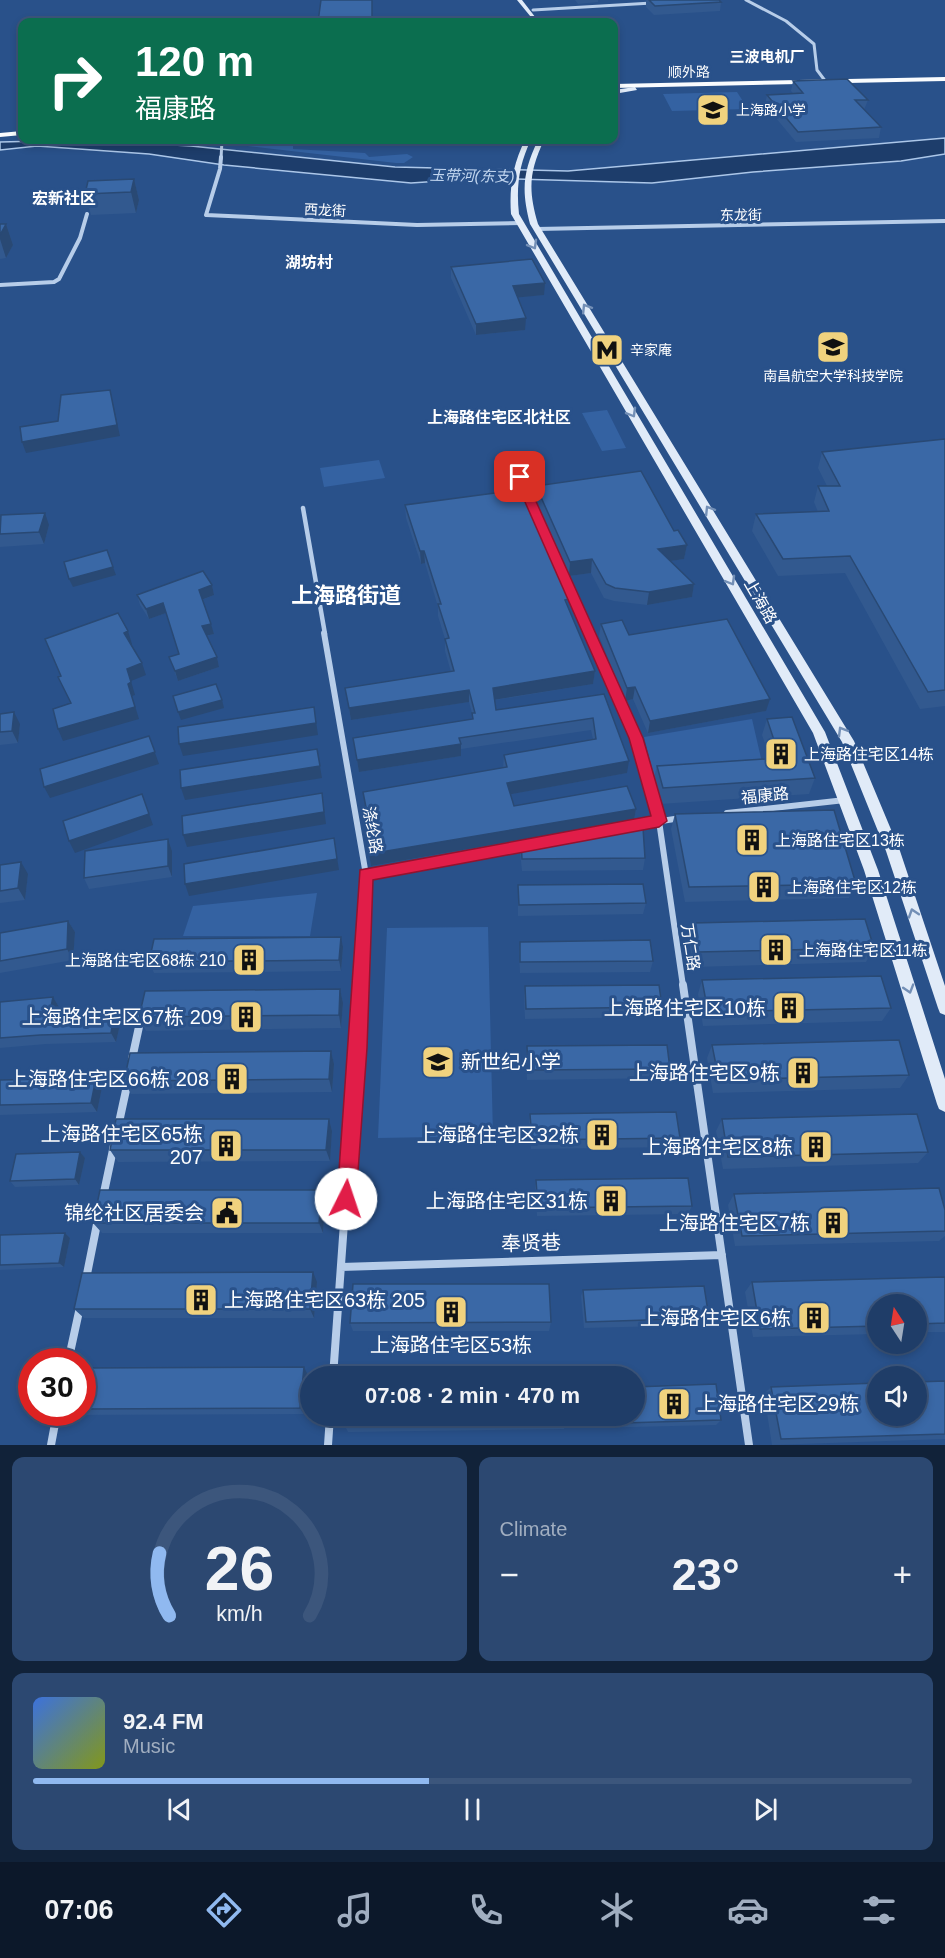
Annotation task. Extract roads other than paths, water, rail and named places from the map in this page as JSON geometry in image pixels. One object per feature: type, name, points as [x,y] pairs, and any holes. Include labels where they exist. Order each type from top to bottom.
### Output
[{"type":"main road","points":[[519,0],[534,18]]},
{"type":"main road","points":[[525,0],[540,18]]},
{"type":"main road","name":"顺外路","points":[[618,88],[945,80]]},
{"type":"main road","name":"顺外路","points":[[618,88],[945,80]]},
{"type":"main road","points":[[0,129],[18,128]]},
{"type":"main road","points":[[0,135],[18,133]]},
{"type":"main road","name":"上海路","points":[[526,144],[517,167],[512,192],[515,214],[819,732],[848,800],[872,869],[945,1104]]},
{"type":"main road","name":"上海路","points":[[539,144],[528,166],[525,195],[537,229],[848,741],[893,851],[945,1008]]},
{"type":"street","points":[[632,0],[635,4]]},
{"type":"street","points":[[746,0],[786,21],[814,44],[817,70],[826,82]]},
{"type":"street","points":[[533,10],[656,3]]},
{"type":"street","name":"西龙街","points":[[221,144],[220,169],[206,215],[417,225],[521,223]]},
{"type":"street","points":[[0,285],[54,282],[59,279],[80,238],[87,214]]},
{"type":"street","name":"东龙街","points":[[537,229],[945,221]]},
{"type":"street","points":[[520,477],[532,504]]},
{"type":"street","name":"涤纶路","points":[[303,508],[366,875],[358,1048],[334,1366]]},
{"type":"street","name":"万仁路","points":[[554,554],[636,738],[659,821],[749,1445]]},
{"type":"street","name":"福康路","points":[[718,814],[848,800]]},
{"type":"street","points":[[625,827],[695,817]]},
{"type":"street","points":[[366,875],[532,844]]},
{"type":"street","points":[[84,1289],[145,998]]},
{"type":"street","name":"奉贤巷","points":[[341,1267],[722,1255]]},
{"type":"street","points":[[71,1348],[81,1300]]},
{"type":"street","points":[[51,1445],[55,1426]]},
{"type":"street","points":[[328,1445],[329,1426]]},
{"type":"water","name":"玉带河(东支)","points":[[945,138],[945,154],[901,161],[753,172],[652,183],[485,178],[411,183],[224,165],[149,154],[37,146],[0,150],[0,142],[156,144],[395,167],[568,171]]},
{"type":"place","name":"上海路小学","points":[[713,110]]},
{"type":"place","name":"南昌航空大学科技学院","points":[[833,347]]},
{"type":"place","name":"辛家庵","points":[[607,350]]},
{"type":"place","name":"上海路住宅区14栋","points":[[781,754]]},
{"type":"place","name":"上海路住宅区13栋","points":[[752,840]]},
{"type":"place","name":"上海路住宅区12栋","points":[[764,887]]},
{"type":"place","name":"上海路住宅区11栋","points":[[776,950]]},
{"type":"place","name":"上海路住宅区68栋 210","points":[[249,960]]},
{"type":"place","name":"上海路住宅区10栋","points":[[789,1008]]},
{"type":"place","name":"上海路住宅区67栋 209","points":[[246,1017]]},
{"type":"place","name":"新世纪小学","points":[[438,1062]]},
{"type":"place","name":"上海路住宅区9栋","points":[[803,1073]]},
{"type":"place","name":"上海路住宅区66栋 208","points":[[232,1079]]},
{"type":"place","name":"上海路住宅区32栋","points":[[602,1135]]},
{"type":"place","name":"上海路住宅区65栋 207","points":[[226,1146]]},
{"type":"place","name":"上海路住宅区8栋","points":[[816,1147]]},
{"type":"place","name":"上海路住宅区31栋","points":[[611,1201]]},
{"type":"place","name":"锦纶社区居委会","points":[[227,1213]]},
{"type":"place","name":"上海路住宅区7栋","points":[[833,1223]]},
{"type":"place","name":"上海路住宅区63栋 205","points":[[201,1300]]},
{"type":"place","name":"上海路住宅区53栋","points":[[451,1312]]},
{"type":"place","name":"上海路住宅区6栋","points":[[814,1318]]},
{"type":"place","name":"上海路住宅区29栋","points":[[674,1404]]},
{"type":"district","name":"三波电机厂","points":[[767,57]]},
{"type":"district","name":"宏新社区","points":[[64,198]]},
{"type":"district","name":"湖坊村","points":[[309,262]]},
{"type":"district","name":"上海路住宅区北社区","points":[[499,417]]},
{"type":"district","name":"上海路街道","points":[[346,595]]}]
